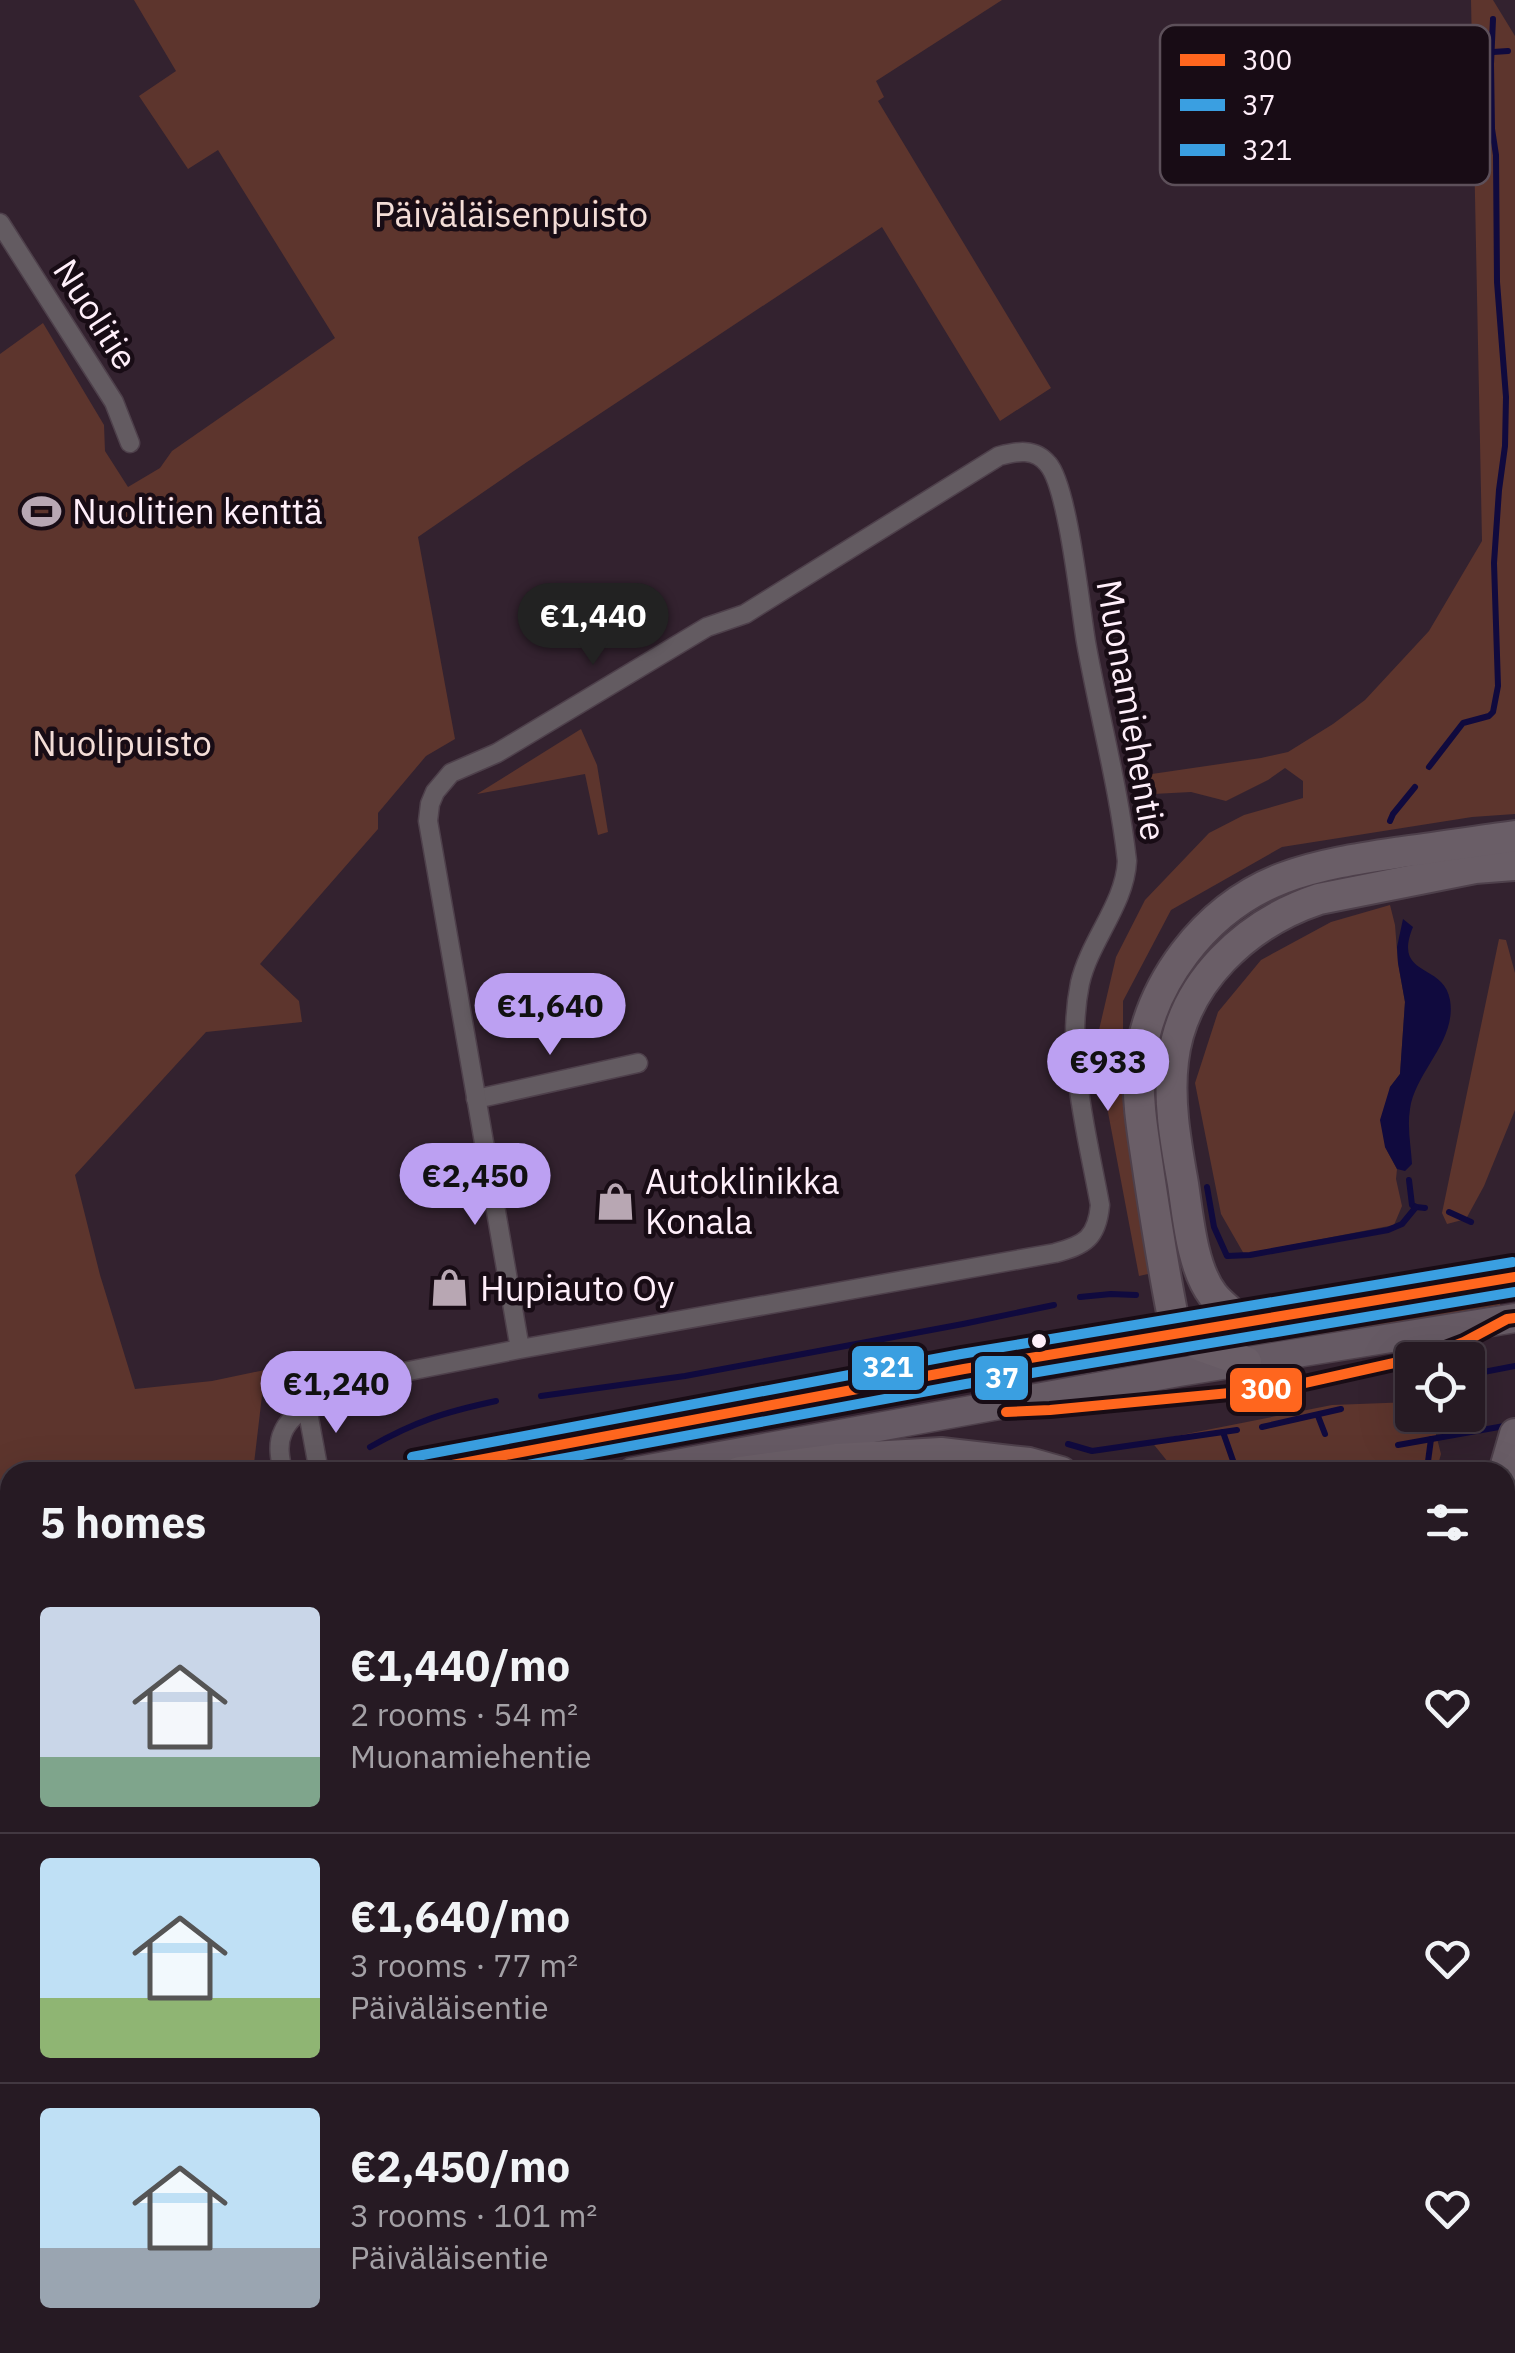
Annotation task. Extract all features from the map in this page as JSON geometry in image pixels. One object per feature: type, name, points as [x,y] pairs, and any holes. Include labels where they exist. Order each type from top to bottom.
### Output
[{"type":"highway","points":[[1246,1362],[1201,1346],[1176,1332],[1162,1267],[1139,1106],[1140,1065],[1159,996],[1194,941],[1229,907],[1282,878],[1365,858],[1515,836]]},
{"type":"highway","points":[[1240,1321],[1213,1295],[1202,1275],[1176,1145],[1173,1061],[1179,1032],[1204,982],[1236,944],[1295,907],[1475,868],[1515,865]]},
{"type":"highway","points":[[814,1462],[941,1453],[1020,1462]]},
{"type":"main road","points":[[465,1462],[1176,1332],[1515,1277]]},
{"type":"main road","points":[[688,1462],[1515,1318]]},
{"type":"street","name":"Nuolitie","points":[[0,224],[114,402],[130,443]]},
{"type":"street","name":"Muonamiehentie","points":[[281,1462],[285,1426],[314,1399],[348,1383],[1055,1253],[1090,1237],[1100,1205],[1077,1076],[1076,1011],[1090,952],[1120,894],[1127,861],[1062,496],[1051,466],[1042,457],[1022,451],[999,456],[745,614],[707,627],[514,743],[451,773],[441,782],[430,804],[428,821],[476,1098]]},
{"type":"street","points":[[520,1350],[476,1098],[638,1063]]},
{"type":"street","points":[[307,1407],[318,1462]]},
{"type":"green space","name":"Päiväläisenpuisto","points":[[134,0],[1002,0],[876,81],[884,97],[878,101],[1051,388],[1000,421],[882,227],[418,537],[455,739],[426,756],[378,813],[378,829],[260,964],[299,1001],[302,1022],[206,1032],[75,1175],[135,1389],[212,1381],[265,1370],[254,1462],[0,1462],[0,354],[43,323],[104,425],[105,451],[128,487],[160,468],[172,451],[335,338],[218,150],[188,169],[139,96],[176,71]]},
{"type":"green space","points":[[1471,0],[1493,0],[1515,36],[1515,814],[1472,817],[1282,847],[1171,910],[1123,1001],[1123,1104],[1149,1268],[1148,1274],[1139,1276],[1104,1091],[1099,1030],[1116,957],[1145,900],[1209,833],[1244,815],[1303,798],[1303,781],[1285,768],[1226,801],[1191,792],[1153,794],[1145,775],[1288,752],[1333,724],[1365,700],[1429,631],[1482,541],[1475,185],[1490,185],[1490,25],[1472,25]]},
{"type":"green space","points":[[581,729],[597,765],[608,832],[598,835],[585,774],[477,794]]},
{"type":"green space","points":[[1390,905],[1405,1002],[1400,1074],[1390,1087],[1385,1147],[1397,1169],[1402,1206],[1394,1225],[1244,1254],[1221,1214],[1195,1083],[1218,1012],[1261,960],[1331,922]]},
{"type":"green space","points":[[1499,939],[1506,940],[1515,973],[1515,1110],[1466,1219],[1447,1224],[1442,1213]]},
{"type":"green space","points":[[1503,1291],[1500,1305],[1272,1344],[1270,1330]]},
{"type":"green space","points":[[1395,1403],[1395,1432],[1435,1432],[1441,1454],[1439,1462],[1168,1462],[1151,1441],[1332,1405]]},
{"type":"shaded area","points":[[1403,919],[1413,927],[1409,955],[1439,980],[1450,1000],[1442,1043],[1413,1095],[1409,1123],[1412,1164],[1405,1171],[1397,1169],[1385,1147],[1380,1120],[1390,1087],[1400,1074],[1405,1002],[1397,947]]},
{"type":"waterway","points":[[1429,767],[1463,723],[1493,712],[1498,686],[1494,563],[1506,397],[1497,282],[1493,19]]},
{"type":"waterway","points":[[1493,52],[1508,51]]},
{"type":"waterway","points":[[1390,821],[1415,787]]},
{"type":"waterway","points":[[1409,1180],[1412,1205],[1425,1208]]},
{"type":"waterway","points":[[1207,1187],[1214,1227],[1227,1256],[1388,1230],[1402,1224],[1416,1207]]},
{"type":"waterway","points":[[1449,1212],[1471,1222]]},
{"type":"waterway","points":[[1080,1297],[1136,1295]]},
{"type":"waterway","points":[[541,1396],[685,1376],[1054,1305]]},
{"type":"waterway","points":[[1485,1372],[1515,1366]]},
{"type":"waterway","points":[[370,1447],[431,1418],[496,1401]]},
{"type":"waterway","points":[[1262,1427],[1341,1409]]},
{"type":"waterway","points":[[1318,1416],[1325,1434]]},
{"type":"waterway","points":[[1398,1445],[1510,1425]]},
{"type":"waterway","points":[[1068,1444],[1092,1451],[1237,1430]]},
{"type":"waterway","points":[[1223,1432],[1234,1462]]},
{"type":"waterway","points":[[1428,1462],[1431,1439]]},
{"type":"transit line","name":"321","points":[[412,1457],[961,1354],[1513,1262]]},
{"type":"transit line","name":"300","points":[[468,1462],[964,1369],[1515,1277]]},
{"type":"transit line","name":"37","points":[[544,1462],[966,1384],[1515,1292]]},
{"type":"transit line","name":"300","points":[[1006,1412],[1282,1388],[1430,1355],[1515,1318]]},
{"type":"place","name":"Nuolitien kenttä","points":[[42,511]]},
{"type":"place","name":"Autoklinikka Konala","points":[[615,1201]]},
{"type":"place","name":"Hupiauto Oy","points":[[450,1288]]},
{"type":"park label","name":"Nuolipuisto","points":[[122,743]]}]
